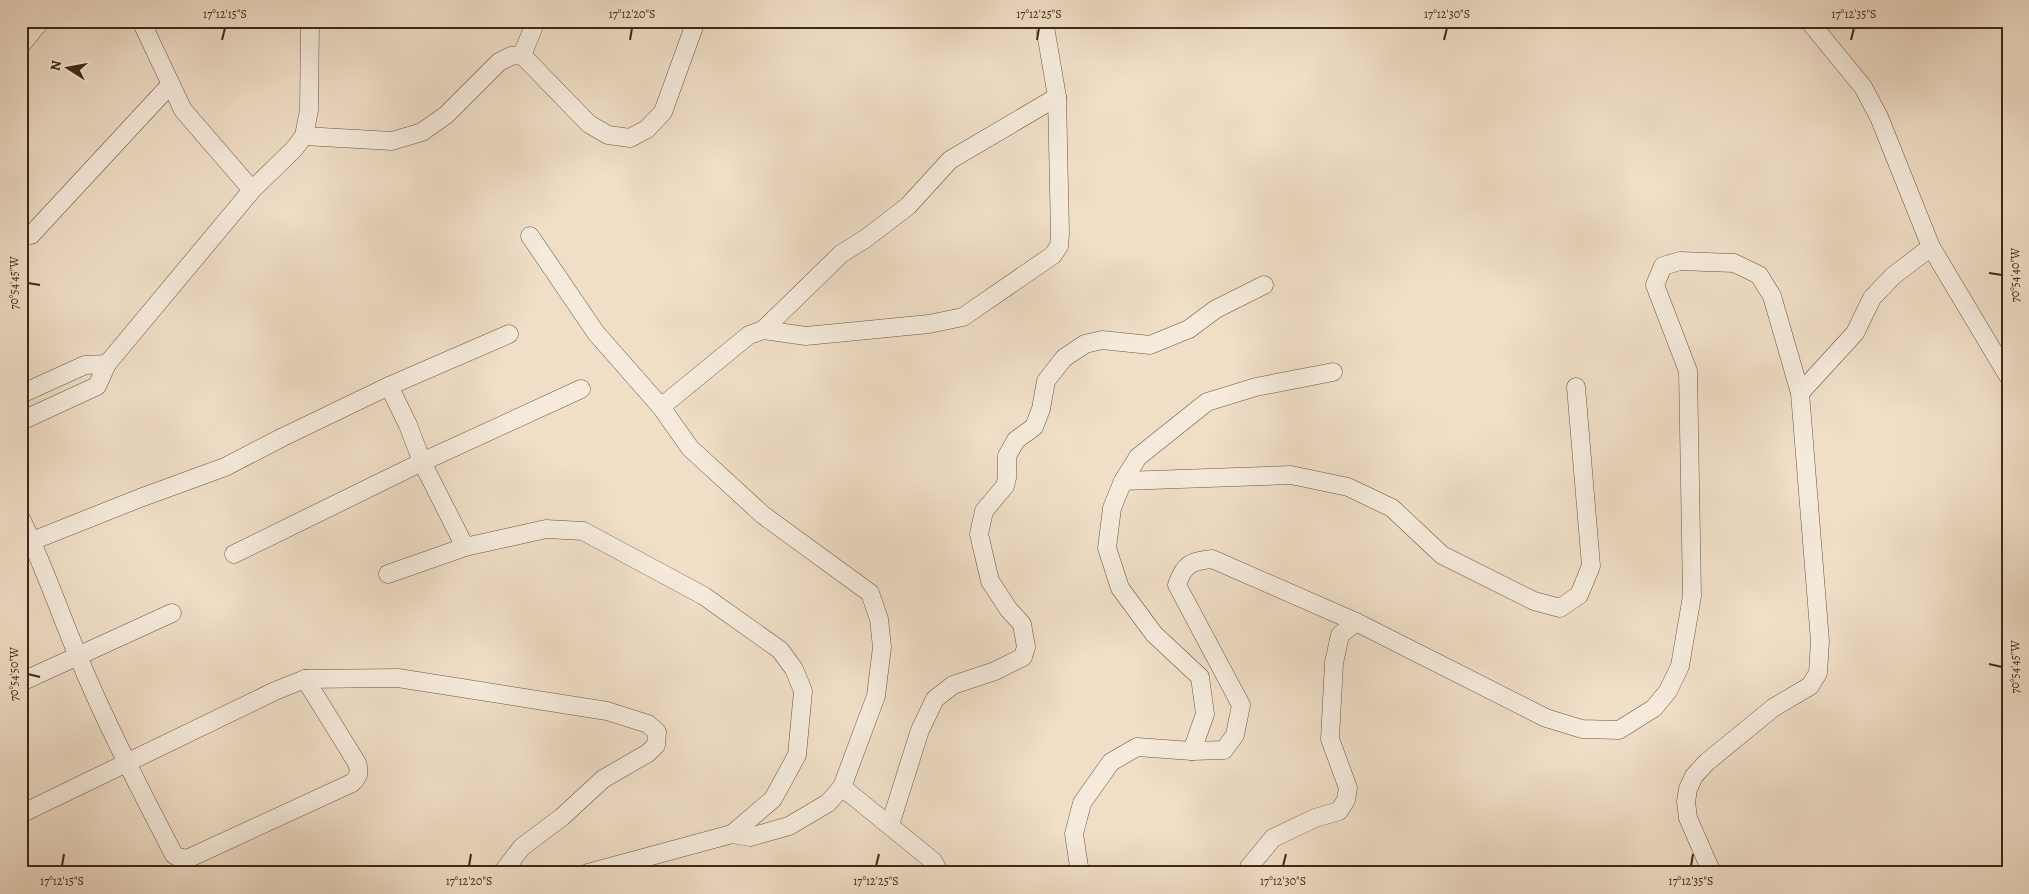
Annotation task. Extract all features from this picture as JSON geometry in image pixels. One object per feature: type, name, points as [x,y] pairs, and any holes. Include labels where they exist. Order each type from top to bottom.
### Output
[{"type":"street","points":[[21,45],[41,21]]},
{"type":"street","points":[[140,21],[183,110],[252,190]]},
{"type":"street","points":[[21,421],[97,386],[107,364],[252,190],[294,149],[304,136],[309,110],[310,21]]},
{"type":"street","points":[[522,55],[536,21]]},
{"type":"street","points":[[522,55],[589,124],[608,135],[630,138],[647,129],[663,112],[696,21]]},
{"type":"street","points":[[763,330],[806,336],[929,324],[963,317],[1053,255],[1059,246],[1060,234],[1057,97],[1044,21]]},
{"type":"street","points":[[1809,21],[1863,87],[1879,117],[1930,247],[2008,376]]},
{"type":"street","points":[[304,136],[392,140],[422,132],[446,115],[499,62],[511,56],[522,55]]},
{"type":"street","points":[[32,235],[170,85]]},
{"type":"street","points":[[661,408],[749,335],[763,330],[841,254],[865,239],[908,206],[950,160],[1057,97]]},
{"type":"street","points":[[530,236],[596,333],[661,408],[690,448],[762,515],[870,593],[880,619],[882,647],[876,696],[842,786],[828,803],[789,826],[750,837],[732,834],[588,873]]},
{"type":"street","points":[[1800,393],[1855,333],[1872,298],[1893,276],[1930,247]]},
{"type":"street","points":[[1080,873],[1074,834],[1082,803],[1111,762],[1137,746],[1192,751],[1224,750],[1235,735],[1241,704],[1177,585],[1182,571],[1195,560],[1212,559],[1356,622],[1546,718],[1582,729],[1619,730],[1654,708],[1668,691],[1680,666],[1692,596],[1688,371],[1655,285],[1663,266],[1680,261],[1734,263],[1759,275],[1772,296],[1800,393],[1820,641],[1818,672],[1810,686],[1773,708],[1707,762],[1694,776],[1688,789],[1686,802],[1688,818],[1712,873]]},
{"type":"street","points":[[890,824],[920,730],[935,699],[953,685],[995,671],[1023,657],[1026,647],[1022,624],[1009,610],[990,581],[979,534],[984,511],[1005,486],[1008,478],[1007,456],[1016,440],[1034,427],[1041,409],[1046,381],[1064,358],[1085,344],[1102,340],[1150,345],[1189,329],[1216,309],[1264,285]]},
{"type":"street","points":[[26,543],[140,498],[225,468],[283,437],[389,386],[509,334]]},
{"type":"street","points":[[21,394],[85,365],[107,364]]},
{"type":"street","points":[[1192,751],[1204,714],[1200,677],[1154,634],[1120,588],[1107,548],[1112,508],[1123,481],[1138,457],[1207,402],[1256,387],[1333,372]]},
{"type":"street","points":[[389,386],[408,425],[422,462],[465,547]]},
{"type":"street","points":[[1123,481],[1291,475],[1348,487],[1392,508],[1442,555],[1534,601],[1560,608],[1579,595],[1591,566],[1576,387]]},
{"type":"street","points":[[234,554],[422,462],[581,389]]},
{"type":"street","points":[[21,519],[26,543],[126,763],[174,855],[187,859],[352,784],[360,771],[357,763],[305,679]]},
{"type":"street","points":[[388,574],[465,547],[546,529],[583,532],[704,596],[780,650],[794,670],[803,692],[797,755],[773,799],[732,834]]},
{"type":"street","points":[[21,682],[172,613]]},
{"type":"street","points":[[1248,873],[1249,867],[1273,838],[1315,818],[1338,810],[1346,800],[1348,788],[1330,739],[1334,663],[1340,635],[1356,622]]},
{"type":"street","points":[[21,814],[275,691],[305,679],[407,679],[607,711],[648,724],[657,732],[656,745],[648,753],[603,779],[562,817],[522,847],[502,873]]},
{"type":"street","points":[[842,786],[933,861],[940,873]]}]
